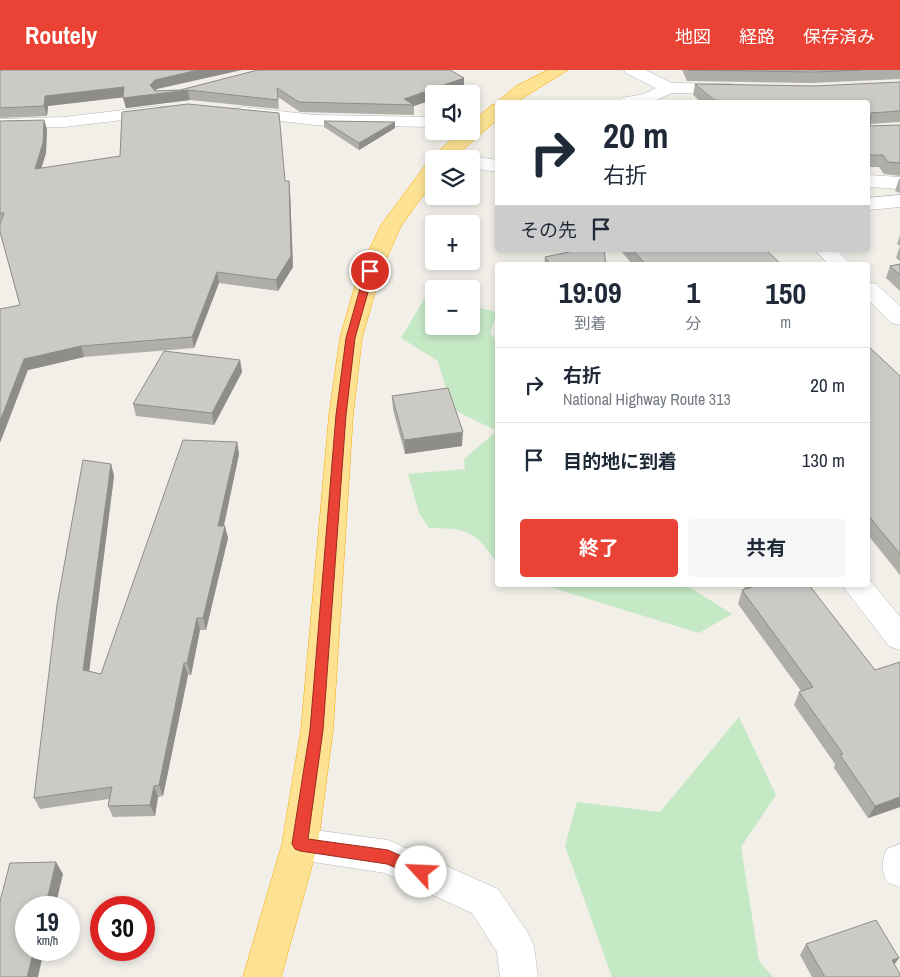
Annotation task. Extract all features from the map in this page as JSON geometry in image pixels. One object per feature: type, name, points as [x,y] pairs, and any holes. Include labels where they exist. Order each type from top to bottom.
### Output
[{"type":"highway","points":[[509,100],[522,90],[560,70]]},
{"type":"highway","points":[[454,150],[495,112]]},
{"type":"highway","points":[[262,977],[300,844],[317,730],[341,415],[351,338],[370,271],[391,225],[425,182]]},
{"type":"street","points":[[632,70],[668,88],[745,90]]},
{"type":"street","points":[[638,100],[649,98],[668,88]]},
{"type":"street","points":[[0,116],[41,115],[167,102],[64,122],[0,124]]},
{"type":"street","points":[[228,110],[315,120],[425,122]]},
{"type":"street","points":[[480,163],[495,166]]},
{"type":"street","points":[[870,181],[900,183]]},
{"type":"street","points":[[870,204],[900,201]]},
{"type":"street","points":[[827,252],[838,262]]},
{"type":"street","points":[[870,291],[900,318]]},
{"type":"street","points":[[859,587],[900,638]]},
{"type":"street","points":[[300,844],[388,857],[485,901],[515,946],[519,977]]},
{"type":"street","points":[[900,861],[900,870]]},
{"type":"green space","points":[[425,298],[425,335],[480,335],[480,308],[495,312],[490,334],[495,338],[495,430],[452,409],[438,361],[401,338]]},
{"type":"green space","points":[[495,433],[495,560],[476,538],[453,529],[429,528],[419,513],[408,474],[465,469],[464,459]]},
{"type":"green space","points":[[550,587],[689,587],[732,614],[699,633]]},
{"type":"green space","points":[[739,717],[776,795],[741,847],[759,961],[773,977],[612,977],[565,846],[577,802],[660,812]]},
{"type":"building","points":[[0,70],[198,70],[155,80],[150,85],[155,91],[180,90],[258,70],[450,70],[464,78],[444,85],[425,85],[425,92],[404,99],[414,105],[299,102],[277,88],[278,100],[188,90],[123,98],[124,87],[45,96],[44,106],[0,108]]},
{"type":"building","points":[[688,70],[861,70],[814,72]]},
{"type":"building","points":[[900,82],[900,111],[871,113],[870,126],[870,100],[714,100],[695,84],[814,86]]},
{"type":"building","points":[[188,104],[279,113],[285,181],[289,181],[291,256],[276,280],[217,272],[192,337],[81,346],[24,359],[0,421],[0,309],[20,305],[0,232],[0,224],[4,213],[0,213],[0,121],[44,120],[43,143],[35,169],[120,156],[122,112]]},
{"type":"building","points":[[324,121],[395,122],[359,143]]},
{"type":"building","points":[[900,125],[900,163],[888,162],[883,155],[870,155],[870,126]]},
{"type":"building","points":[[569,252],[604,252],[606,262],[549,262],[545,257]]},
{"type":"building","points":[[635,252],[768,252],[779,262],[643,262]]},
{"type":"building","points":[[900,264],[900,275],[890,266]]},
{"type":"building","points":[[870,348],[900,376],[900,554],[870,517]]},
{"type":"building","points":[[164,351],[240,360],[212,413],[133,404]]},
{"type":"building","points":[[448,388],[463,432],[404,440],[392,396]]},
{"type":"building","points":[[183,440],[237,442],[218,526],[225,526],[203,618],[197,618],[187,663],[184,663],[159,785],[154,786],[150,805],[108,806],[112,787],[34,798],[57,605],[83,460],[111,464],[83,670],[101,674]]},
{"type":"building","points":[[752,587],[811,587],[875,670],[900,662],[900,797],[875,806],[840,755],[843,754],[799,692],[813,687],[742,590]]},
{"type":"building","points":[[56,862],[48,896],[15,896],[15,961],[31,961],[27,977],[0,977],[0,901],[10,863]]},
{"type":"building","points":[[876,920],[899,958],[892,960],[900,977],[825,977],[806,944]]},
{"type":"route","points":[[370,271],[351,338],[341,415],[317,730],[300,844],[388,857],[421,872]]}]
